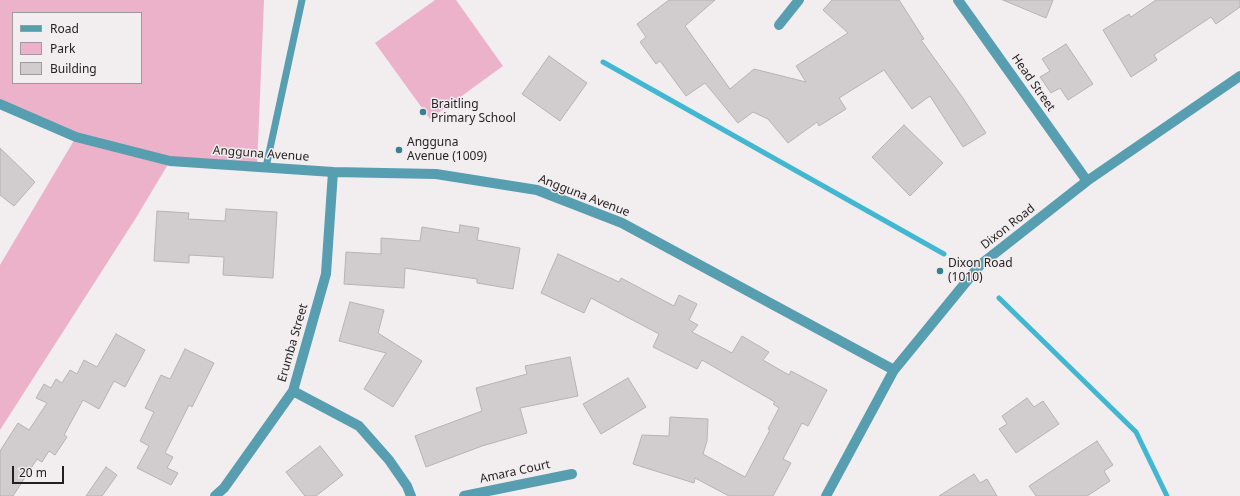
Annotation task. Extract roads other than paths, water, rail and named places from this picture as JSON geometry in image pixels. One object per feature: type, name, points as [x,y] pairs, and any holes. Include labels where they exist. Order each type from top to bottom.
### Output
[{"type":"street","points":[[779,25],[799,0]]},
{"type":"street","name":"Head Street","points":[[958,0],[1087,181]]},
{"type":"street","name":"Dixon Road","points":[[826,496],[894,370],[980,265],[1087,181],[1240,76]]},
{"type":"street","name":"Angguna Avenue","points":[[0,104],[76,137],[170,161],[333,172],[436,174],[537,190],[622,223],[894,370]]},
{"type":"street","name":"Erumba Street","points":[[215,496],[224,488],[293,391],[326,274],[333,172]]},
{"type":"street","points":[[293,391],[359,426],[389,460],[407,486],[411,496]]},
{"type":"street","name":"Amara Court","points":[[464,496],[572,474]]},
{"type":"lane","points":[[266,167],[302,0]]},
{"type":"waterway","points":[[603,62],[944,254]]},
{"type":"waterway","points":[[999,298],[1136,432],[1167,496]]},
{"type":"place","name":"Braitling Primary School","points":[[423,112]]},
{"type":"place","name":"Angguna Avenue (1009)","points":[[399,150]]},
{"type":"place","name":"Dixon Road (1010)","points":[[940,271]]}]
